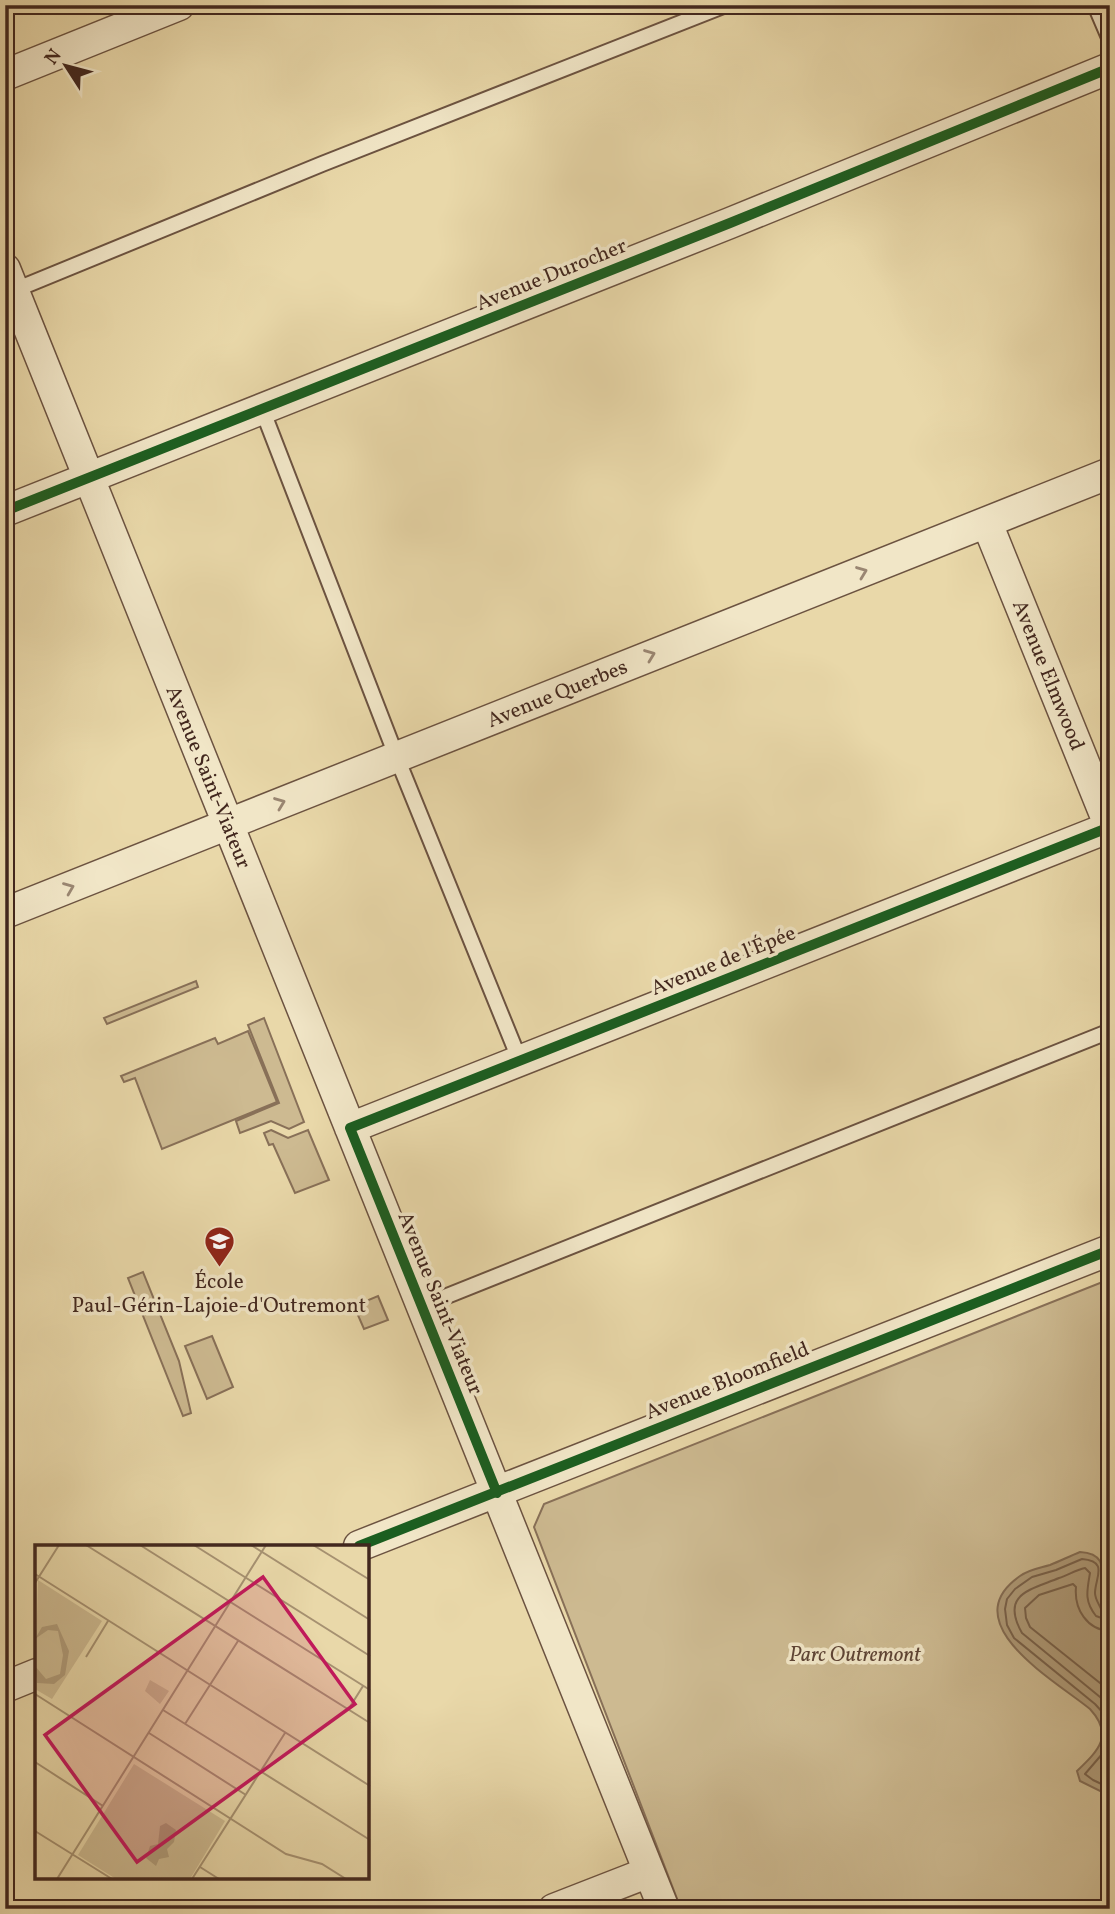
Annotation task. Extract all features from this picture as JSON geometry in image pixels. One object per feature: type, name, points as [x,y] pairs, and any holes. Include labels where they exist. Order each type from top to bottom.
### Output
[{"type":"street","points":[[5,75],[179,5]]},
{"type":"street","name":"Avenue Durocher","points":[[5,511],[730,223],[1110,68]]},
{"type":"street","name":"Avenue Saint-Viateur","points":[[8,284],[89,477],[664,1909]]},
{"type":"street","name":"Avenue Querbes","points":[[5,913],[1110,473]]},
{"type":"street","name":"Avenue Elmwood","points":[[987,523],[1110,827]]},
{"type":"street","name":"Avenue de l'Épée","points":[[350,1128],[1110,827]]},
{"type":"street","name":"Avenue Bloomfield","points":[[362,1545],[1110,1250]]},
{"type":"street","points":[[5,1687],[35,1675]]},
{"type":"street","points":[[554,1909],[649,1872]]},
{"type":"lane","points":[[8,284],[726,5]]},
{"type":"lane","points":[[1095,5],[1110,40]]},
{"type":"lane","points":[[262,409],[397,758],[520,1061]]},
{"type":"lane","points":[[422,1306],[1110,1031]]},
{"type":"green space","points":[[196,981],[198,987],[107,1024],[104,1018]]},
{"type":"green space","points":[[264,1018],[304,1122],[289,1129],[271,1121],[240,1133],[236,1121],[279,1103],[248,1025]]},
{"type":"green space","points":[[248,1031],[277,1102],[162,1149],[135,1078],[124,1082],[121,1076],[215,1038],[218,1044]]},
{"type":"green space","points":[[271,1130],[288,1138],[308,1130],[329,1180],[295,1193],[273,1144],[269,1145],[264,1133]]},
{"type":"green space","points":[[143,1272],[179,1361],[191,1413],[183,1416],[128,1278]]},
{"type":"green space","name":"Parc Outremont","points":[[1110,1279],[1110,1909],[681,1909],[534,1527],[544,1504]]},
{"type":"green space","points":[[378,1296],[388,1320],[364,1329],[354,1306]]},
{"type":"green space","points":[[212,1336],[233,1387],[207,1399],[185,1346]]},
{"type":"water","points":[[1080,1552],[1091,1554],[1101,1564],[1103,1596],[1106,1604],[1110,1606],[1110,1796],[1080,1781],[1077,1771],[1101,1742],[1101,1727],[1097,1718],[1090,1709],[1017,1650],[1003,1631],[997,1613],[1002,1594],[1020,1576]]},
{"type":"cycle path","points":[[5,511],[730,223],[1110,68]]},
{"type":"cycle path","points":[[497,1493],[350,1128],[1110,827]]},
{"type":"cycle path","points":[[362,1545],[1110,1250]]},
{"type":"place","name":"École Paul-Gérin-Lajoie-d'Outremont","points":[[219,1268]]}]
